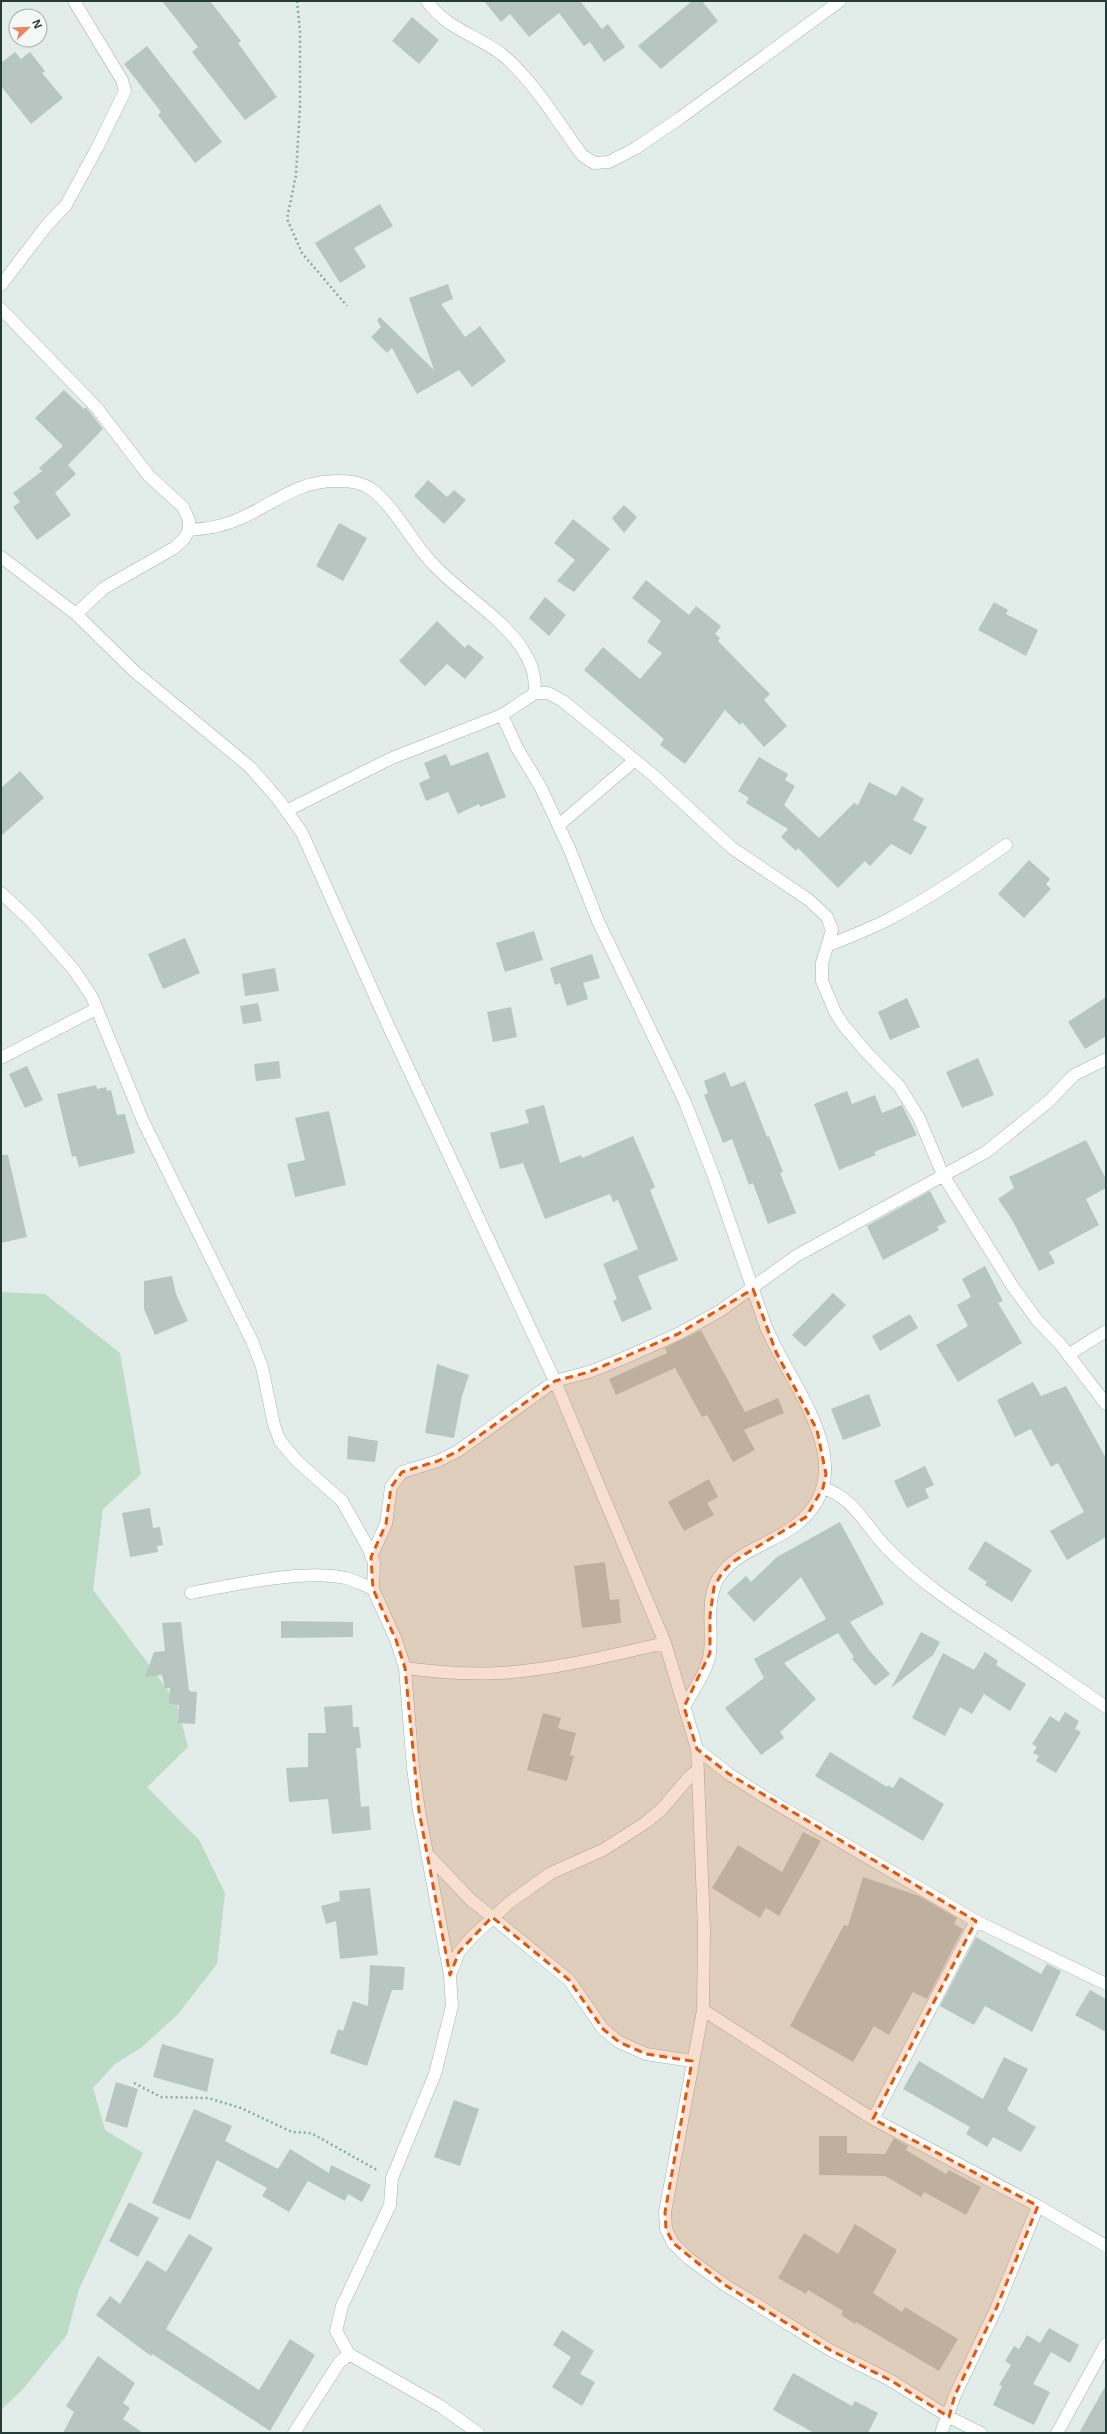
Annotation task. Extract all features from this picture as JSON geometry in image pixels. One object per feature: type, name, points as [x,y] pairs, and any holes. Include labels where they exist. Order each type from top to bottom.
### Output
[{"type":"street","points":[[1,285],[47,225],[66,204],[97,148],[125,91],[122,80],[74,1]]},
{"type":"street","points":[[427,1],[433,10],[452,25],[504,56],[521,73],[582,156],[594,163],[609,162],[636,148],[680,118],[840,1]]},
{"type":"street","points":[[1,309],[96,407],[148,476],[183,507],[189,520],[189,530],[184,539],[174,548],[104,588],[76,614]]},
{"type":"street","points":[[189,530],[204,529],[242,518],[275,498],[307,485],[328,481],[356,482],[374,491],[388,504],[433,565],[512,635],[535,671],[535,693]]},
{"type":"street","points":[[1,557],[76,614],[134,671],[250,767],[302,832],[388,1025],[555,1381],[665,1643],[697,1749],[704,1929],[703,2010],[692,2061],[665,2212],[666,2229],[673,2243],[688,2258],[725,2285],[830,2350],[890,2380],[949,2417],[981,2433]]},
{"type":"street","points":[[286,811],[392,758],[502,715],[535,693],[548,692],[563,701],[635,760],[732,848],[809,900],[827,917],[832,930],[830,945],[822,963],[822,981],[826,994],[844,1026],[899,1086],[918,1118],[943,1175],[1014,1287],[1037,1320],[1068,1355],[1106,1404]]},
{"type":"street","points":[[502,715],[559,825],[598,921],[685,1102],[713,1174],[776,1352],[808,1408],[818,1430],[824,1454],[826,1474],[823,1488],[802,1520],[782,1534],[734,1561],[722,1572],[714,1587],[710,1616],[710,1653],[705,1668],[684,1707]]},
{"type":"street","points":[[559,825],[635,760]]},
{"type":"street","points":[[830,945],[888,920],[912,907],[959,878],[1006,845]]},
{"type":"street","points":[[1,893],[30,920],[74,970],[92,997],[143,1121],[252,1341],[262,1367],[274,1425],[280,1441],[297,1461],[342,1501],[374,1563],[374,1589],[396,1640],[405,1668],[413,1768],[450,1975],[452,2006],[445,2040],[435,2074],[392,2178],[390,2205],[342,2306],[336,2331],[349,2354],[440,2406],[478,2433]]},
{"type":"street","points":[[1,1058],[96,1009]]},
{"type":"street","points":[[371,1557],[386,1524],[391,1487],[402,1472],[438,1461],[458,1451],[555,1381],[589,1372],[678,1334],[720,1311],[753,1289],[796,1256],[986,1152],[1048,1102],[1074,1075],[1106,1059]]},
{"type":"street","points":[[1068,1355],[1106,1331]]},
{"type":"street","points":[[823,1488],[837,1492],[844,1497],[888,1549],[921,1578],[968,1613],[1106,1707]]},
{"type":"street","points":[[191,1593],[232,1584],[328,1576],[346,1578],[374,1589]]},
{"type":"street","points":[[405,1668],[447,1673],[499,1673],[607,1656],[665,1643]]},
{"type":"street","points":[[697,1749],[729,1774],[763,1796],[976,1921],[1106,1984]]},
{"type":"street","points":[[450,1975],[459,1952],[492,1918],[551,1873],[603,1850],[645,1823],[661,1810],[690,1776],[698,1770]]},
{"type":"street","points":[[429,1856],[471,1900],[569,1980],[603,2029],[619,2042],[646,2054],[692,2061]]},
{"type":"street","points":[[873,2119],[976,1921]]},
{"type":"street","points":[[703,2010],[873,2119],[1038,2206],[1106,2246]]},
{"type":"street","points":[[941,2433],[949,2417],[955,2396],[1001,2296],[1038,2206]]},
{"type":"street","points":[[1057,2433],[1106,2344]]},
{"type":"street","points":[[294,2433],[339,2363],[349,2354]]},
{"type":"path","points":[[297,1],[300,32],[300,106],[296,175],[287,219],[302,253],[347,306]]},
{"type":"path","points":[[134,2082],[161,2097],[208,2098],[241,2108],[292,2132],[311,2133],[392,2178]]},
{"type":"highlighted area","points":[[753,1289],[776,1352],[817,1430],[826,1474],[823,1488],[806,1517],[734,1561],[722,1573],[714,1587],[710,1616],[710,1653],[684,1707],[697,1749],[729,1774],[976,1921],[873,2119],[1038,2206],[996,2309],[955,2395],[949,2417],[890,2380],[830,2350],[725,2285],[673,2243],[666,2229],[665,2212],[692,2061],[646,2054],[619,2042],[603,2029],[569,1980],[492,1917],[459,1952],[450,1975],[419,1811],[405,1668],[396,1640],[373,1589],[371,1557],[386,1524],[391,1487],[402,1472],[438,1461],[458,1451],[555,1381],[589,1372],[678,1334]]},
{"type":"green space","points":[[1,1292],[45,1294],[120,1353],[141,1474],[103,1509],[93,1590],[176,1701],[188,1747],[147,1787],[199,1840],[225,1893],[217,1964],[178,2014],[142,2047],[115,2064],[93,2088],[105,2130],[143,2153],[79,2289],[67,2335],[23,2389],[1,2410]]},
{"type":"building","points":[[162,1],[210,1],[241,41],[238,43],[277,97],[245,120],[192,52],[198,47]]},
{"type":"building","points":[[484,1],[580,1],[602,29],[608,24],[625,47],[604,62],[590,42],[584,46],[559,13],[529,37],[510,14],[501,22]]},
{"type":"building","points":[[692,1],[702,1],[718,21],[661,69],[638,46]]},
{"type":"building","points":[[412,17],[439,40],[419,64],[392,41]]},
{"type":"building","points":[[147,46],[222,142],[195,163],[158,115],[161,112],[124,64]]},
{"type":"building","points":[[15,52],[21,59],[30,52],[45,71],[42,73],[63,98],[31,124],[1,86],[1,63]]},
{"type":"building","points":[[380,204],[393,226],[354,248],[366,267],[340,283],[315,243]]},
{"type":"building","points":[[448,284],[453,299],[441,304],[465,337],[480,326],[506,361],[472,387],[459,370],[417,394],[392,348],[387,353],[371,337],[381,327],[377,320],[380,317],[434,370],[409,298]]},
{"type":"building","points":[[64,390],[84,409],[86,407],[103,429],[68,465],[76,474],[55,493],[71,515],[37,540],[13,507],[20,502],[13,493],[42,471],[39,468],[63,446],[35,418]]},
{"type":"building","points":[[428,480],[447,497],[454,490],[466,500],[444,524],[414,496]]},
{"type":"building","points":[[624,505],[637,517],[624,533],[612,518]]},
{"type":"building","points":[[573,519],[610,549],[574,592],[557,581],[575,560],[554,543]]},
{"type":"building","points":[[339,523],[367,538],[343,581],[316,566]]},
{"type":"building","points":[[646,580],[689,615],[696,606],[721,626],[715,634],[720,638],[718,641],[770,694],[764,700],[787,726],[764,747],[742,722],[740,725],[725,710],[685,764],[660,745],[664,739],[584,670],[603,647],[640,679],[662,653],[647,642],[661,621],[632,598]]},
{"type":"building","points":[[545,597],[566,615],[549,636],[529,618]]},
{"type":"building","points":[[994,602],[1008,610],[1006,614],[1038,630],[1026,656],[978,630]]},
{"type":"building","points":[[437,621],[465,648],[468,644],[484,657],[465,679],[447,664],[425,686],[399,661]]},
{"type":"building","points":[[488,752],[506,797],[480,807],[479,804],[458,814],[448,792],[426,801],[419,783],[430,778],[424,763],[446,754],[451,766]]},
{"type":"building","points":[[759,757],[788,774],[785,780],[795,786],[784,805],[819,838],[854,803],[858,805],[869,782],[896,796],[902,786],[924,799],[913,820],[927,827],[911,855],[891,844],[870,866],[865,861],[838,888],[798,848],[796,851],[781,837],[788,829],[746,803],[749,798],[738,791]]},
{"type":"building","points":[[20,771],[44,798],[1,836],[1,788]]},
{"type":"building","points":[[1029,860],[1050,879],[1046,884],[1051,889],[1024,918],[998,894]]},
{"type":"building","points":[[534,931],[543,960],[505,972],[496,943]]},
{"type":"building","points":[[185,938],[200,973],[163,989],[148,954]]},
{"type":"building","points":[[592,954],[600,978],[583,983],[588,999],[567,1006],[560,983],[555,985],[550,968]]},
{"type":"building","points":[[275,968],[279,991],[245,996],[242,974]]},
{"type":"building","points":[[1106,997],[1106,1036],[1085,1049],[1068,1022]]},
{"type":"building","points":[[907,998],[920,1027],[890,1040],[878,1012]]},
{"type":"building","points":[[258,1003],[262,1021],[243,1024],[240,1006]]},
{"type":"building","points":[[511,1007],[517,1037],[493,1042],[487,1012]]},
{"type":"building","points":[[978,1058],[994,1095],[962,1108],[946,1072]]},
{"type":"building","points":[[279,1061],[281,1078],[256,1081],[254,1064]]},
{"type":"building","points":[[27,1066],[43,1100],[25,1108],[9,1074]]},
{"type":"building","points":[[725,1072],[731,1087],[745,1081],[767,1137],[769,1136],[783,1172],[780,1173],[796,1213],[768,1224],[753,1183],[749,1185],[732,1139],[723,1143],[704,1095],[708,1093],[704,1081]]},
{"type":"building","points":[[96,1085],[97,1089],[106,1087],[107,1091],[111,1090],[117,1115],[125,1114],[135,1153],[79,1167],[76,1156],[72,1157],[57,1094]]},
{"type":"building","points":[[847,1091],[852,1104],[875,1095],[882,1113],[902,1105],[917,1135],[874,1152],[876,1155],[839,1170],[814,1104]]},
{"type":"building","points":[[544,1105],[560,1163],[581,1155],[582,1158],[633,1136],[655,1187],[650,1190],[678,1260],[638,1276],[652,1309],[622,1322],[613,1301],[617,1299],[603,1264],[638,1249],[618,1200],[613,1202],[610,1194],[545,1219],[523,1163],[500,1169],[490,1133],[529,1123],[525,1110]]},
{"type":"building","points":[[329,1111],[346,1185],[295,1197],[287,1164],[305,1160],[295,1118]]},
{"type":"building","points":[[1086,1140],[1106,1179],[1106,1188],[1086,1199],[1099,1225],[1049,1252],[1055,1263],[1039,1271],[1011,1218],[998,1199],[1014,1188],[1009,1177]]},
{"type":"building","points":[[1,1155],[8,1155],[27,1237],[1,1243]]},
{"type":"building","points":[[930,1191],[946,1222],[937,1227],[939,1230],[883,1260],[867,1226]]},
{"type":"building","points":[[985,1266],[1003,1301],[998,1303],[1022,1343],[958,1382],[936,1345],[968,1326],[957,1305],[971,1297],[962,1279]]},
{"type":"building","points":[[172,1276],[176,1294],[188,1321],[155,1335],[144,1309],[144,1281]]},
{"type":"building","points":[[833,1293],[846,1305],[805,1347],[792,1335]]},
{"type":"building","points":[[910,1314],[918,1328],[880,1351],[872,1336]]},
{"type":"building","points":[[701,1330],[745,1412],[778,1398],[784,1413],[744,1430],[755,1450],[733,1462],[707,1415],[702,1417],[675,1368],[616,1395],[609,1379],[667,1353],[665,1348]]},
{"type":"building","points":[[437,1364],[469,1375],[462,1396],[454,1438],[425,1433]]},
{"type":"building","points":[[1033,1382],[1041,1396],[1066,1386],[1106,1458],[1106,1537],[1067,1560],[1050,1531],[1084,1512],[1058,1463],[1051,1467],[1031,1429],[1015,1437],[997,1400]]},
{"type":"building","points":[[869,1394],[881,1426],[843,1440],[831,1409]]},
{"type":"building","points":[[348,1436],[378,1441],[375,1462],[347,1459]]},
{"type":"building","points":[[925,1466],[934,1485],[925,1489],[929,1498],[907,1508],[894,1481]]},
{"type":"building","points":[[709,1479],[718,1497],[707,1503],[714,1515],[684,1531],[668,1502]]},
{"type":"building","points":[[150,1508],[153,1528],[160,1527],[163,1545],[157,1546],[158,1552],[130,1557],[122,1513]]},
{"type":"building","points":[[840,1522],[884,1604],[850,1622],[869,1650],[890,1674],[875,1686],[852,1659],[854,1657],[838,1633],[784,1663],[816,1699],[780,1732],[784,1738],[761,1755],[725,1708],[764,1678],[754,1659],[826,1619],[801,1577],[754,1622],[727,1593],[746,1576],[751,1582],[777,1557]]},
{"type":"building","points":[[985,1541],[1032,1570],[1012,1602],[985,1585],[987,1582],[968,1569]]},
{"type":"building","points":[[605,1562],[610,1600],[619,1599],[621,1623],[582,1628],[574,1566]]},
{"type":"building","points":[[281,1621],[353,1622],[353,1637],[281,1638]]},
{"type":"building","points":[[181,1622],[189,1691],[197,1692],[195,1724],[178,1723],[179,1705],[169,1704],[170,1688],[165,1688],[162,1675],[145,1677],[154,1652],[165,1651],[162,1623]]},
{"type":"building","points":[[921,1632],[940,1642],[933,1655],[891,1688]]},
{"type":"building","points":[[985,1652],[998,1661],[996,1665],[1026,1684],[1010,1711],[984,1694],[972,1714],[960,1707],[945,1736],[912,1718],[943,1653],[974,1670]]},
{"type":"building","points":[[352,1705],[353,1727],[359,1727],[361,1748],[356,1748],[361,1807],[369,1806],[371,1830],[332,1834],[328,1799],[289,1802],[286,1768],[308,1767],[308,1733],[326,1733],[324,1707]]},
{"type":"building","points":[[1065,1712],[1079,1721],[1075,1729],[1081,1732],[1056,1773],[1036,1761],[1039,1756],[1033,1753],[1037,1747],[1032,1744],[1050,1716],[1059,1722]]},
{"type":"building","points":[[543,1713],[561,1718],[558,1728],[576,1733],[570,1755],[574,1756],[567,1781],[527,1770]]},
{"type":"building","points":[[830,1752],[887,1787],[888,1785],[893,1788],[900,1777],[944,1804],[923,1841],[815,1776]]},
{"type":"building","points":[[803,1832],[821,1841],[779,1916],[766,1908],[760,1918],[712,1888],[738,1845],[782,1872]]},
{"type":"building","points":[[863,1877],[919,1896],[957,1918],[954,1924],[963,1929],[927,1999],[913,1992],[889,2035],[874,2026],[853,2062],[790,2026],[844,1925],[848,1926]]},
{"type":"building","points":[[370,1888],[378,1955],[340,1959],[336,1921],[326,1924],[321,1906],[340,1901],[339,1891]]},
{"type":"building","points":[[976,1937],[1041,1974],[1047,1964],[1061,1971],[1032,2032],[985,2006],[974,2025],[940,2006]]},
{"type":"building","points":[[370,1965],[405,1967],[403,1990],[392,1990],[367,2066],[330,2053],[338,2029],[343,2031],[353,2001],[368,2006]]},
{"type":"building","points":[[1090,1990],[1106,1999],[1106,2032],[1075,2015]]},
{"type":"building","points":[[162,2044],[214,2059],[207,2092],[153,2077]]},
{"type":"building","points":[[1004,2057],[1028,2069],[1007,2110],[1036,2127],[1021,2152],[993,2137],[987,2147],[966,2134],[970,2127],[903,2089],[919,2061],[983,2099]]},
{"type":"building","points":[[116,2082],[138,2089],[127,2128],[105,2121]]},
{"type":"building","points":[[454,2100],[479,2109],[460,2166],[434,2157]]},
{"type":"building","points":[[194,2109],[232,2126],[225,2141],[278,2169],[290,2149],[329,2173],[331,2165],[371,2185],[362,2202],[348,2194],[345,2201],[308,2181],[289,2212],[262,2196],[267,2188],[217,2160],[190,2220],[152,2203]]},
{"type":"building","points":[[819,2136],[847,2136],[847,2153],[885,2154],[894,2138],[908,2146],[906,2150],[946,2174],[949,2170],[981,2187],[966,2215],[924,2192],[921,2197],[885,2176],[819,2175]]},
{"type":"building","points":[[129,2202],[159,2218],[138,2257],[109,2241]]},
{"type":"building","points":[[855,2224],[897,2250],[873,2293],[902,2312],[905,2307],[958,2339],[939,2371],[856,2322],[855,2324],[841,2315],[843,2311],[808,2290],[806,2294],[778,2278],[804,2233],[838,2254]]},
{"type":"building","points":[[189,2234],[213,2248],[166,2329],[259,2390],[290,2339],[315,2355],[270,2431],[152,2354],[151,2356],[96,2315],[110,2296],[120,2304],[147,2260],[166,2272]]},
{"type":"building","points":[[1049,2328],[1079,2345],[1070,2363],[1051,2352],[1033,2384],[1050,2392],[1034,2425],[993,2405],[1002,2386],[999,2385],[1011,2365],[1005,2361],[1014,2346],[1019,2349],[1027,2335],[1040,2343]]},
{"type":"building","points":[[562,2330],[594,2351],[580,2374],[595,2382],[582,2406],[552,2387],[571,2357],[553,2345]]},
{"type":"building","points":[[98,2356],[135,2383],[123,2403],[130,2408],[123,2419],[143,2433],[63,2433],[74,2412],[66,2406]]},
{"type":"building","points":[[793,2373],[852,2406],[855,2401],[878,2413],[868,2433],[814,2433],[773,2410]]},
{"type":"building","points":[[1106,2385],[1106,2433],[1079,2433]]}]
